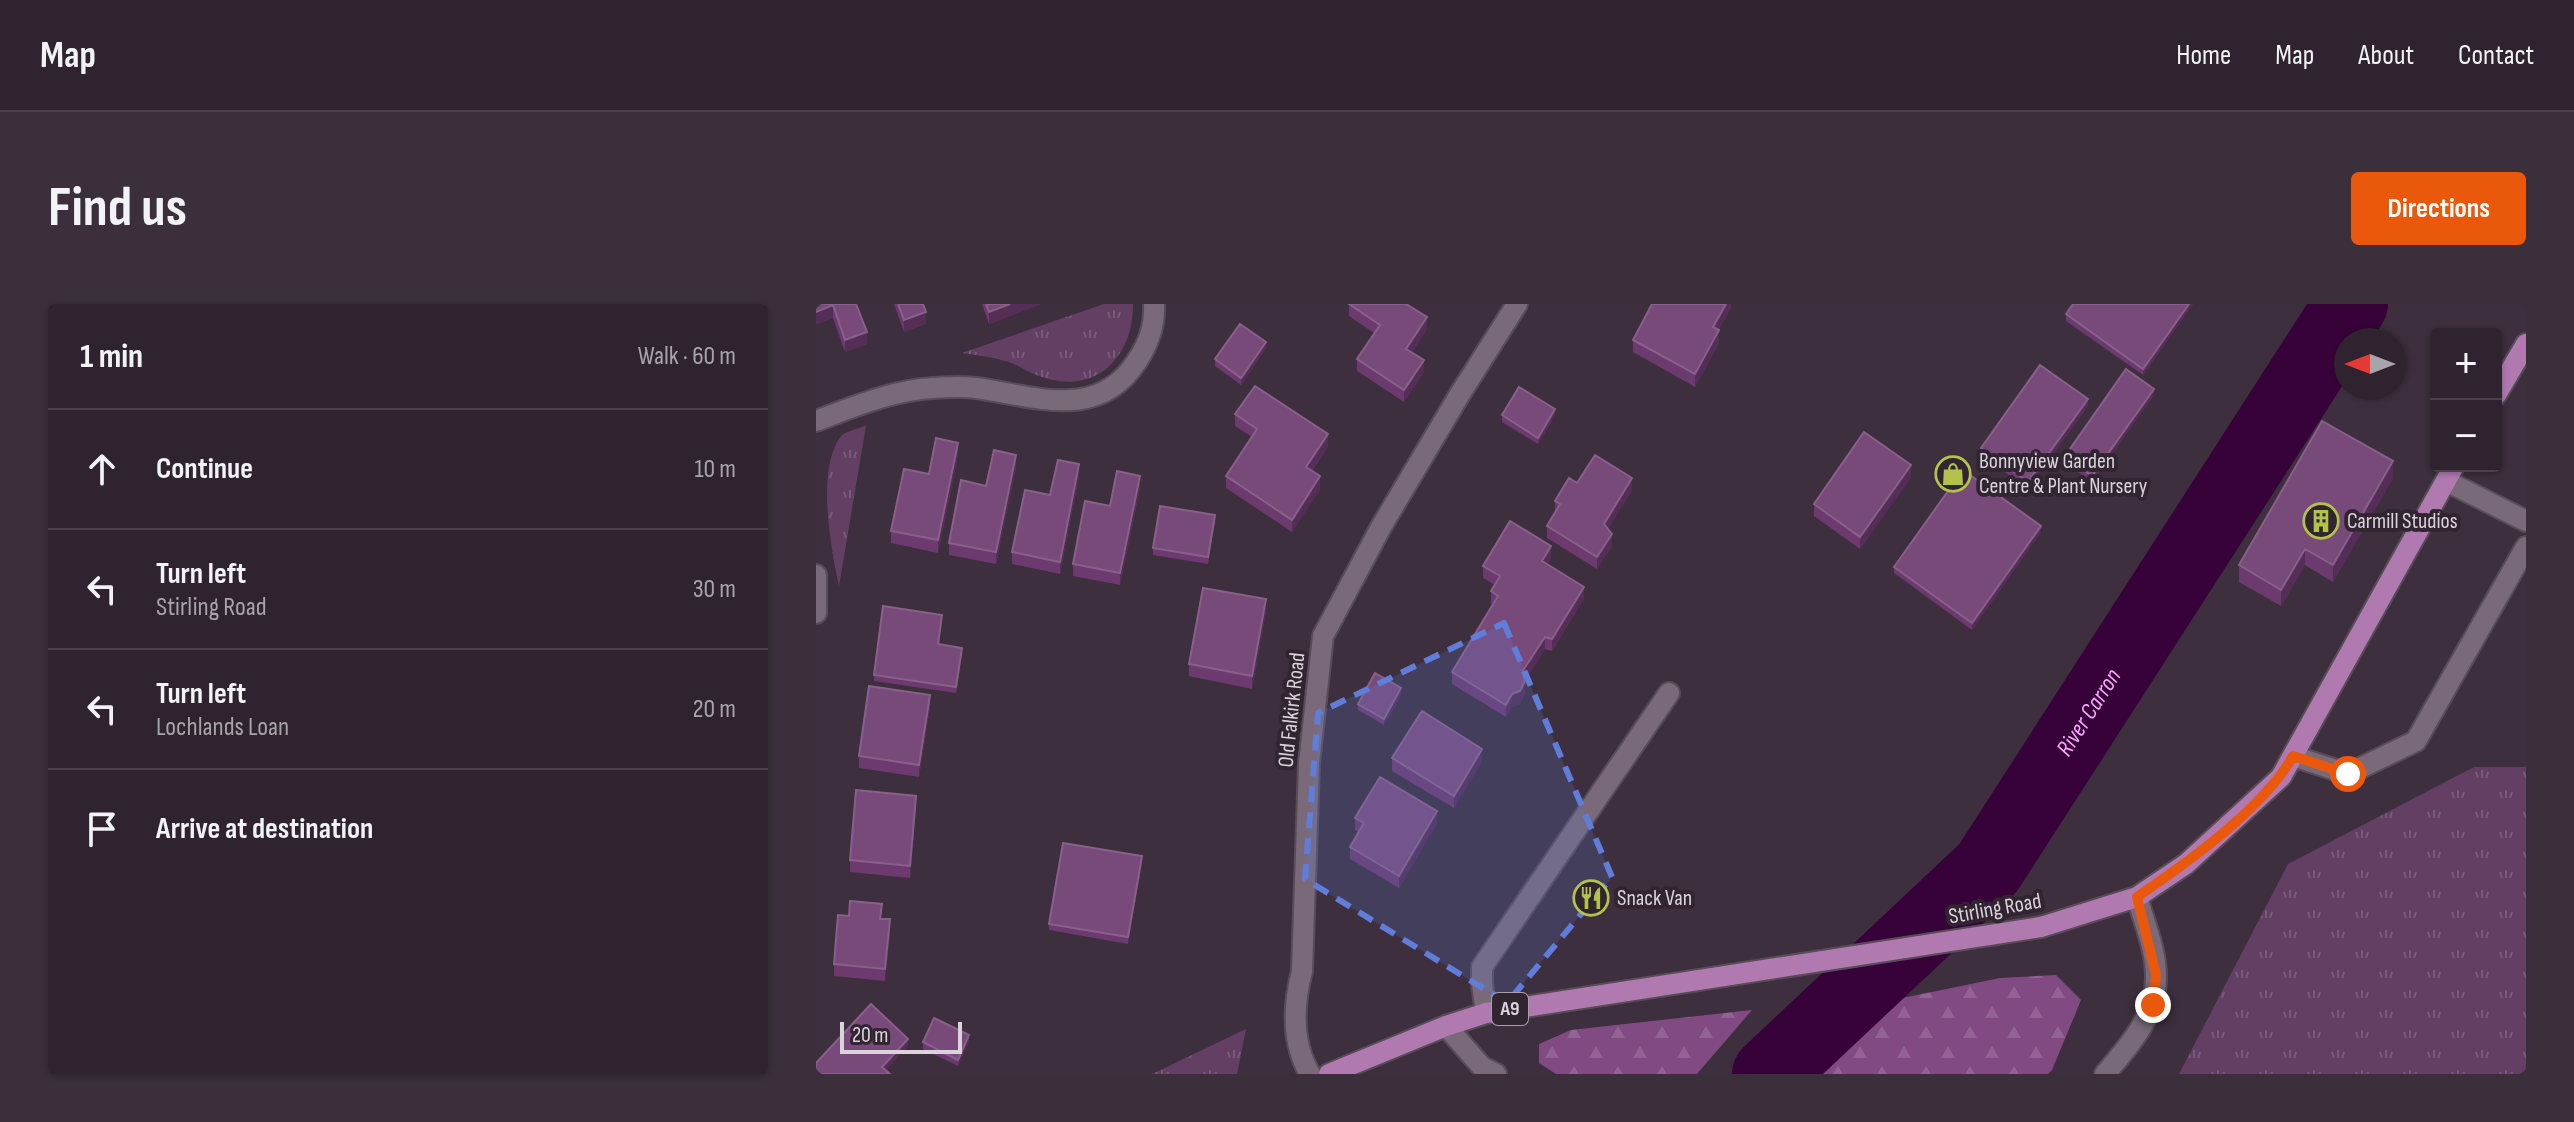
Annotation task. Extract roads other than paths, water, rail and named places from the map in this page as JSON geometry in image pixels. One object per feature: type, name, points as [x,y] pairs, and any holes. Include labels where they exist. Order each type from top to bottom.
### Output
[{"type":"main road","points":[[2502,385],[2526,344]]},
{"type":"main road","name":"Stirling Road","points":[[1329,1074],[1486,1013],[2041,927],[2137,897],[2186,864],[2281,777],[2450,473]]},
{"type":"street","points":[[816,421],[884,397],[928,388],[971,387],[1051,401],[1082,400],[1107,392],[1131,370],[1149,342],[1155,315],[1154,304]]},
{"type":"street","name":"Old Falkirk Road","points":[[1310,1074],[1300,1057],[1294,1017],[1302,971],[1309,763],[1323,636],[1389,514],[1517,304]]},
{"type":"street","points":[[2450,473],[2526,521]]},
{"type":"street","points":[[2293,756],[2348,774],[2416,741],[2526,547]]},
{"type":"street","points":[[816,575],[816,613]]},
{"type":"street","points":[[1486,1013],[1482,967],[1669,693]]},
{"type":"street","points":[[2105,1074],[2131,1044],[2153,1005],[2156,975],[2137,897]]},
{"type":"street","points":[[1446,1026],[1482,1067],[1496,1074]]},
{"type":"waterway","name":"River Carron","points":[[1769,1074],[1988,868],[2351,304]]},
{"type":"place","name":"Bonnyview Garden Centre & Plant Nursery","points":[[1953,474]]},
{"type":"place","name":"Carmill Studios","points":[[2321,521]]},
{"type":"place","name":"Snack Van","points":[[1591,898]]}]
